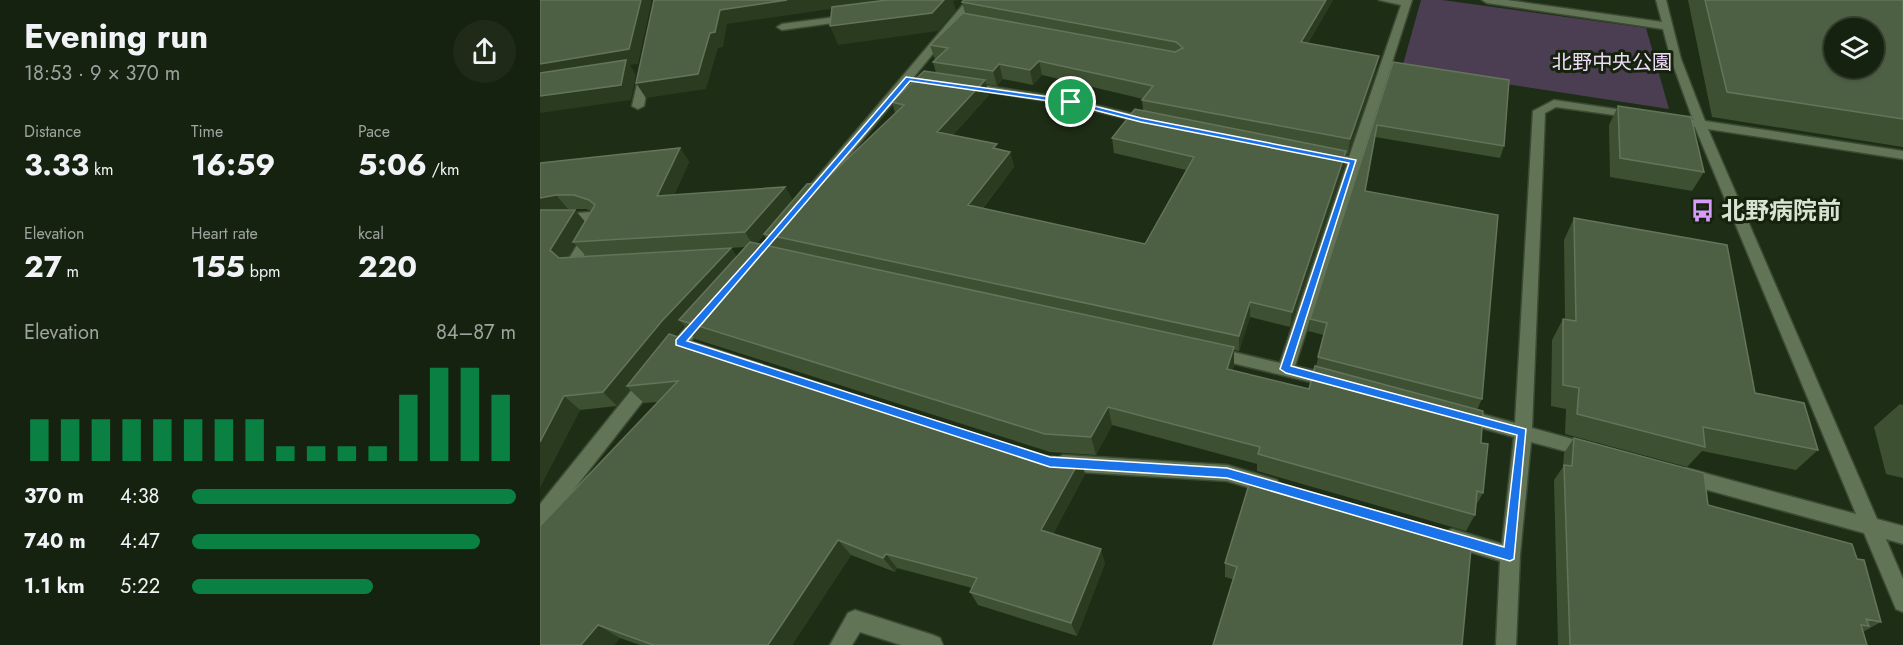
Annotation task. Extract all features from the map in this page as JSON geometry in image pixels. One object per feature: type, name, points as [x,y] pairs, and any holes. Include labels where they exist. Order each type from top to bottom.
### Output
[{"type":"street","points":[[1286,369],[1407,2],[1384,0]]},
{"type":"street","points":[[1487,0],[1666,26]]},
{"type":"street","points":[[1661,0],[1666,26],[1700,124],[1903,602]]},
{"type":"street","points":[[950,4],[971,1]]},
{"type":"street","points":[[797,210],[962,21],[971,1]]},
{"type":"street","points":[[782,27],[860,17]]},
{"type":"street","points":[[638,106],[642,64]]},
{"type":"street","points":[[961,85],[1071,102],[1163,124]]},
{"type":"street","points":[[1506,645],[1510,555],[1522,432],[1539,111],[1554,103],[1903,156]]},
{"type":"street","points":[[1312,153],[1354,162]]},
{"type":"street","points":[[550,219],[592,216],[598,221],[572,265],[595,263]]},
{"type":"street","points":[[540,518],[680,342],[712,307]]},
{"type":"street","points":[[680,342],[702,350]]},
{"type":"street","points":[[1204,351],[1342,384]]},
{"type":"street","points":[[1444,411],[1601,453]]},
{"type":"street","points":[[1050,462],[1227,473],[1284,489]]},
{"type":"street","points":[[1669,472],[1903,535]]},
{"type":"street","points":[[1431,532],[1510,555]]},
{"type":"street","points":[[840,645],[855,620],[933,645]]},
{"type":"green space","name":"北野中央公園","points":[[1421,0],[1442,0],[1646,28],[1669,109],[1402,68]]},
{"type":"building","points":[[540,0],[641,0],[629,49],[540,64]]},
{"type":"building","points":[[654,0],[787,0],[720,10],[715,32],[710,33],[698,74],[636,83]]},
{"type":"building","points":[[887,0],[944,0],[932,13],[830,26],[832,7]]},
{"type":"building","points":[[964,0],[1326,0],[1301,42],[1379,56],[1350,139],[1142,100],[1153,86],[1039,61],[1030,70],[999,64],[993,71],[933,62],[948,48],[930,45],[963,13],[1175,52],[1183,48],[1176,42],[962,2]]},
{"type":"building","points":[[1705,0],[1903,0],[1903,119],[1727,92]]},
{"type":"building","points":[[626,60],[621,85],[540,96],[540,73]]},
{"type":"building","points":[[1393,62],[1509,80],[1504,146],[1377,125],[1365,191],[1498,215],[1482,399],[1318,357],[1327,323],[1310,319]]},
{"type":"building","points":[[924,71],[985,80],[937,132],[997,144],[993,148],[1010,152],[968,205],[1145,244],[1194,157],[1112,138],[1135,109],[1346,151],[1292,312],[1250,302],[1239,336],[764,234],[807,184],[822,183],[904,105],[892,102]]},
{"type":"building","points":[[1618,106],[1691,117],[1704,172],[1620,158]]},
{"type":"building","points":[[680,148],[657,196],[785,187],[745,232],[573,242],[595,205],[589,200],[574,195],[540,198],[540,163]]},
{"type":"building","points":[[540,210],[575,210],[550,250],[559,258],[731,248],[661,322],[603,392],[564,396],[540,442]]},
{"type":"building","points":[[1574,218],[1727,245],[1755,393],[1804,403],[1818,450],[1703,427],[1705,447],[1577,414],[1579,388],[1563,385],[1563,319],[1576,321]]},
{"type":"building","points":[[750,242],[1234,347],[1227,369],[1309,389],[1315,366],[1483,411],[1481,443],[1488,444],[1483,493],[1477,491],[1475,515],[1258,454],[1260,447],[1108,407],[1091,437],[1045,434],[679,320]]},
{"type":"building","points":[[669,334],[1044,456],[1081,458],[1041,530],[1101,549],[1071,623],[970,592],[977,578],[886,554],[883,558],[838,540],[768,645],[653,645],[598,625],[581,645],[540,645],[540,526],[678,381],[627,386]]},
{"type":"building","points":[[1574,438],[1704,473],[1708,505],[1852,544],[1857,559],[1864,560],[1881,622],[1866,619],[1869,626],[1861,625],[1867,645],[1570,645],[1564,465],[1572,466]]},
{"type":"building","points":[[1252,475],[1472,538],[1462,645],[1213,645],[1237,567],[1225,563]]},
{"type":"place","name":"北野病院前","points":[[1703,210]]},
{"type":"route","points":[[908,78],[1071,102],[1141,120],[1354,162],[1286,369],[1522,432],[1510,555],[1227,473],[1050,462],[680,342],[759,254],[908,78]]}]
